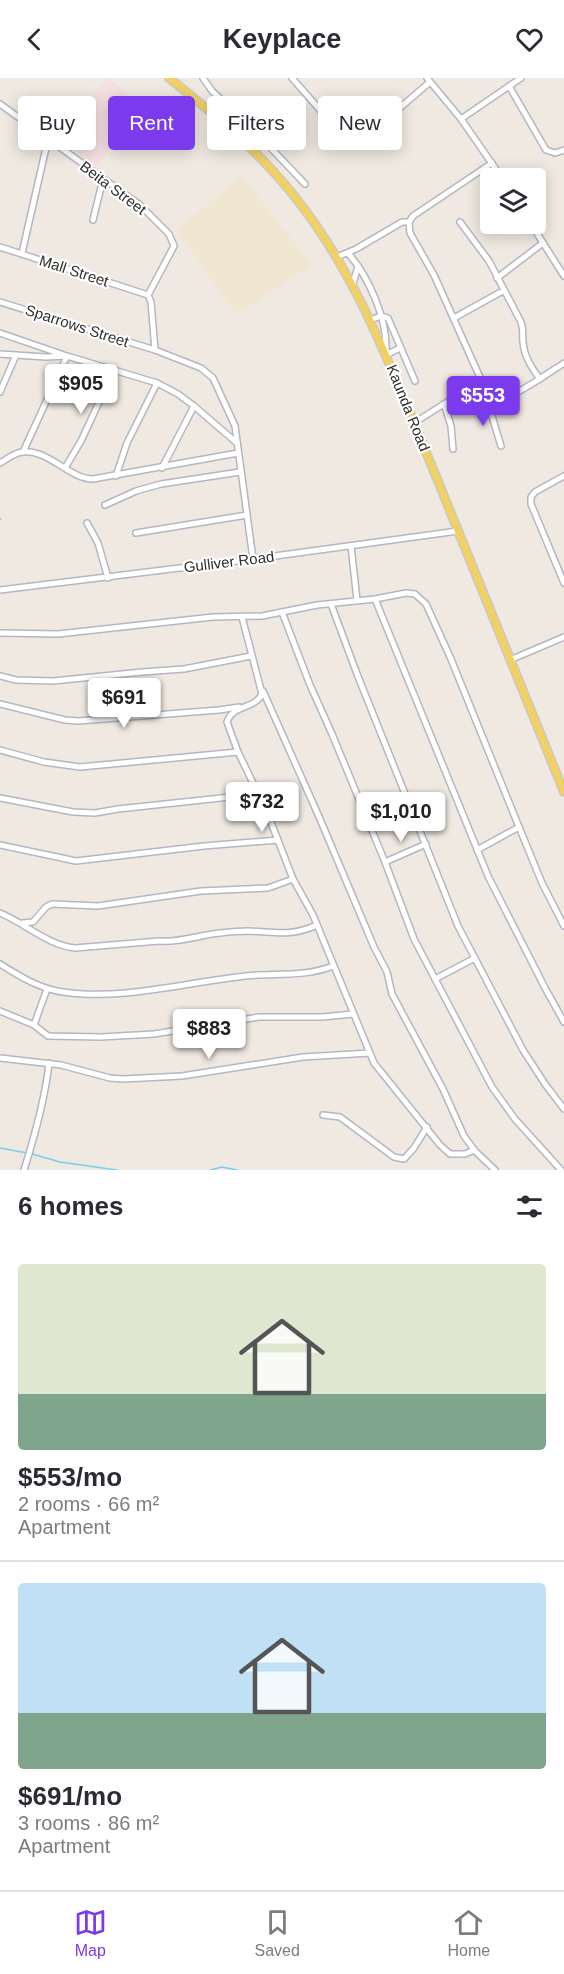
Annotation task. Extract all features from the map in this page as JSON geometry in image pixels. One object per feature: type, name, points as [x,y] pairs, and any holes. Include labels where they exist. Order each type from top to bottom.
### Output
[{"type":"main road","name":"Kaunda Road","points":[[169,78],[207,107]]},
{"type":"main road","name":"Kaunda Road","points":[[253,150],[292,193],[337,257],[354,286],[386,355],[564,792]]},
{"type":"street","points":[[203,78],[217,96]]},
{"type":"street","points":[[291,78],[350,144],[354,145],[429,80],[461,118],[495,168]]},
{"type":"street","points":[[461,118],[521,78]]},
{"type":"street","points":[[508,86],[546,150],[555,153],[564,150]]},
{"type":"street","name":"Beita Street","points":[[0,104],[18,117]]},
{"type":"street","points":[[22,253],[45,150]]},
{"type":"street","name":"Beita Street","points":[[63,150],[140,205],[163,226],[173,240],[174,246],[148,295]]},
{"type":"street","points":[[257,154],[262,150]]},
{"type":"street","points":[[273,150],[305,184]]},
{"type":"street","points":[[492,163],[413,216],[409,222],[410,233],[434,275],[480,381],[489,400],[493,403]]},
{"type":"street","points":[[93,220],[103,179]]},
{"type":"street","points":[[337,257],[399,223],[409,222]]},
{"type":"street","points":[[460,222],[489,261],[523,328],[522,340],[527,358],[540,379]]},
{"type":"street","points":[[537,234],[564,276]]},
{"type":"street","points":[[497,278],[543,243]]},
{"type":"street","name":"Mall Street","points":[[0,247],[148,295]]},
{"type":"street","points":[[348,253],[367,282],[381,316],[387,343],[386,355]]},
{"type":"street","points":[[358,266],[354,286],[367,282]]},
{"type":"street","points":[[454,318],[504,291]]},
{"type":"street","points":[[148,295],[151,302],[154,350]]},
{"type":"street","name":"Sparrows Street","points":[[0,302],[154,350],[201,368],[213,378],[230,413],[237,443],[253,559]]},
{"type":"street","points":[[370,320],[381,316],[388,318],[415,381]]},
{"type":"street","points":[[0,333],[157,383],[178,394],[237,443]]},
{"type":"street","points":[[386,355],[400,348]]},
{"type":"street","points":[[0,354],[67,356]]},
{"type":"street","points":[[0,392],[16,355]]},
{"type":"street","points":[[23,452],[67,356]]},
{"type":"street","points":[[493,403],[540,379],[564,363]]},
{"type":"street","points":[[65,468],[81,441],[114,370]]},
{"type":"street","points":[[414,423],[480,381]]},
{"type":"street","points":[[116,476],[127,443],[157,383]]},
{"type":"street","points":[[493,403],[491,413],[501,446]]},
{"type":"street","points":[[444,404],[451,426],[453,449]]},
{"type":"street","points":[[162,468],[194,406]]},
{"type":"street","points":[[0,463],[23,452],[35,454],[85,479],[116,476],[238,453]]},
{"type":"street","points":[[105,505],[136,491],[161,484],[240,472]]},
{"type":"street","points":[[564,476],[535,492],[531,497],[531,504],[564,584]]},
{"type":"street","points":[[136,533],[247,515]]},
{"type":"street","points":[[87,523],[98,543],[108,578]]},
{"type":"street","name":"Gulliver Road","points":[[0,590],[108,578],[458,531]]},
{"type":"street","points":[[351,546],[357,600]]},
{"type":"street","points":[[0,633],[58,634],[213,617],[262,616],[410,593],[419,597],[426,604],[451,659],[542,883],[564,926]]},
{"type":"street","points":[[375,600],[477,850],[508,918],[564,1022]]},
{"type":"street","points":[[331,604],[458,926],[523,1050],[564,1109]]},
{"type":"street","points":[[282,612],[310,685],[385,862],[414,939],[492,1087],[504,1105],[561,1170]]},
{"type":"street","points":[[242,617],[262,690],[387,972],[392,994],[443,1089],[464,1136],[474,1150],[495,1170]]},
{"type":"street","points":[[510,660],[564,637]]},
{"type":"street","points":[[0,676],[16,680],[53,681],[184,669],[251,656]]},
{"type":"street","points":[[262,690],[259,699],[233,712],[227,722],[293,879],[317,925],[370,1053],[379,1070],[440,1145],[450,1154],[465,1154],[474,1150]]},
{"type":"street","points":[[0,704],[78,721],[219,710],[250,705]]},
{"type":"street","points":[[0,750],[44,762],[81,767],[238,752]]},
{"type":"street","points":[[0,798],[73,812],[95,813],[258,794]]},
{"type":"street","points":[[477,850],[519,827]]},
{"type":"street","points":[[0,845],[76,861],[278,840]]},
{"type":"street","points":[[385,862],[426,844]]},
{"type":"street","points":[[20,923],[36,920],[46,907],[52,904],[98,906],[201,891],[268,888],[293,879]]},
{"type":"street","points":[[0,913],[50,941],[75,948],[169,942],[247,931],[302,932],[317,925]]},
{"type":"street","points":[[435,979],[476,958]]},
{"type":"street","points":[[0,964],[47,989],[106,994],[246,976],[318,972],[333,966]]},
{"type":"street","points":[[34,1025],[47,989]]},
{"type":"street","points":[[0,1011],[34,1025],[48,1036],[154,1034],[259,1017],[322,1017],[353,1014]]},
{"type":"street","points":[[0,1058],[70,1066],[110,1078],[123,1079],[182,1076],[303,1057],[370,1053]]},
{"type":"street","points":[[24,1170],[39,1121],[47,1086],[49,1063]]},
{"type":"street","points":[[323,1114],[340,1117],[394,1157],[404,1159],[427,1127]]},
{"type":"shaded area","points":[[109,79],[131,96],[108,96],[110,150],[96,166],[74,150],[96,150],[96,96],[91,96]]},
{"type":"shaded area","points":[[242,176],[312,265],[237,315],[176,230]]},
{"type":"waterway","points":[[0,1148],[27,1153]]},
{"type":"waterway","points":[[32,1154],[60,1162],[117,1170]]},
{"type":"waterway","points":[[210,1170],[222,1167],[237,1170]]}]
